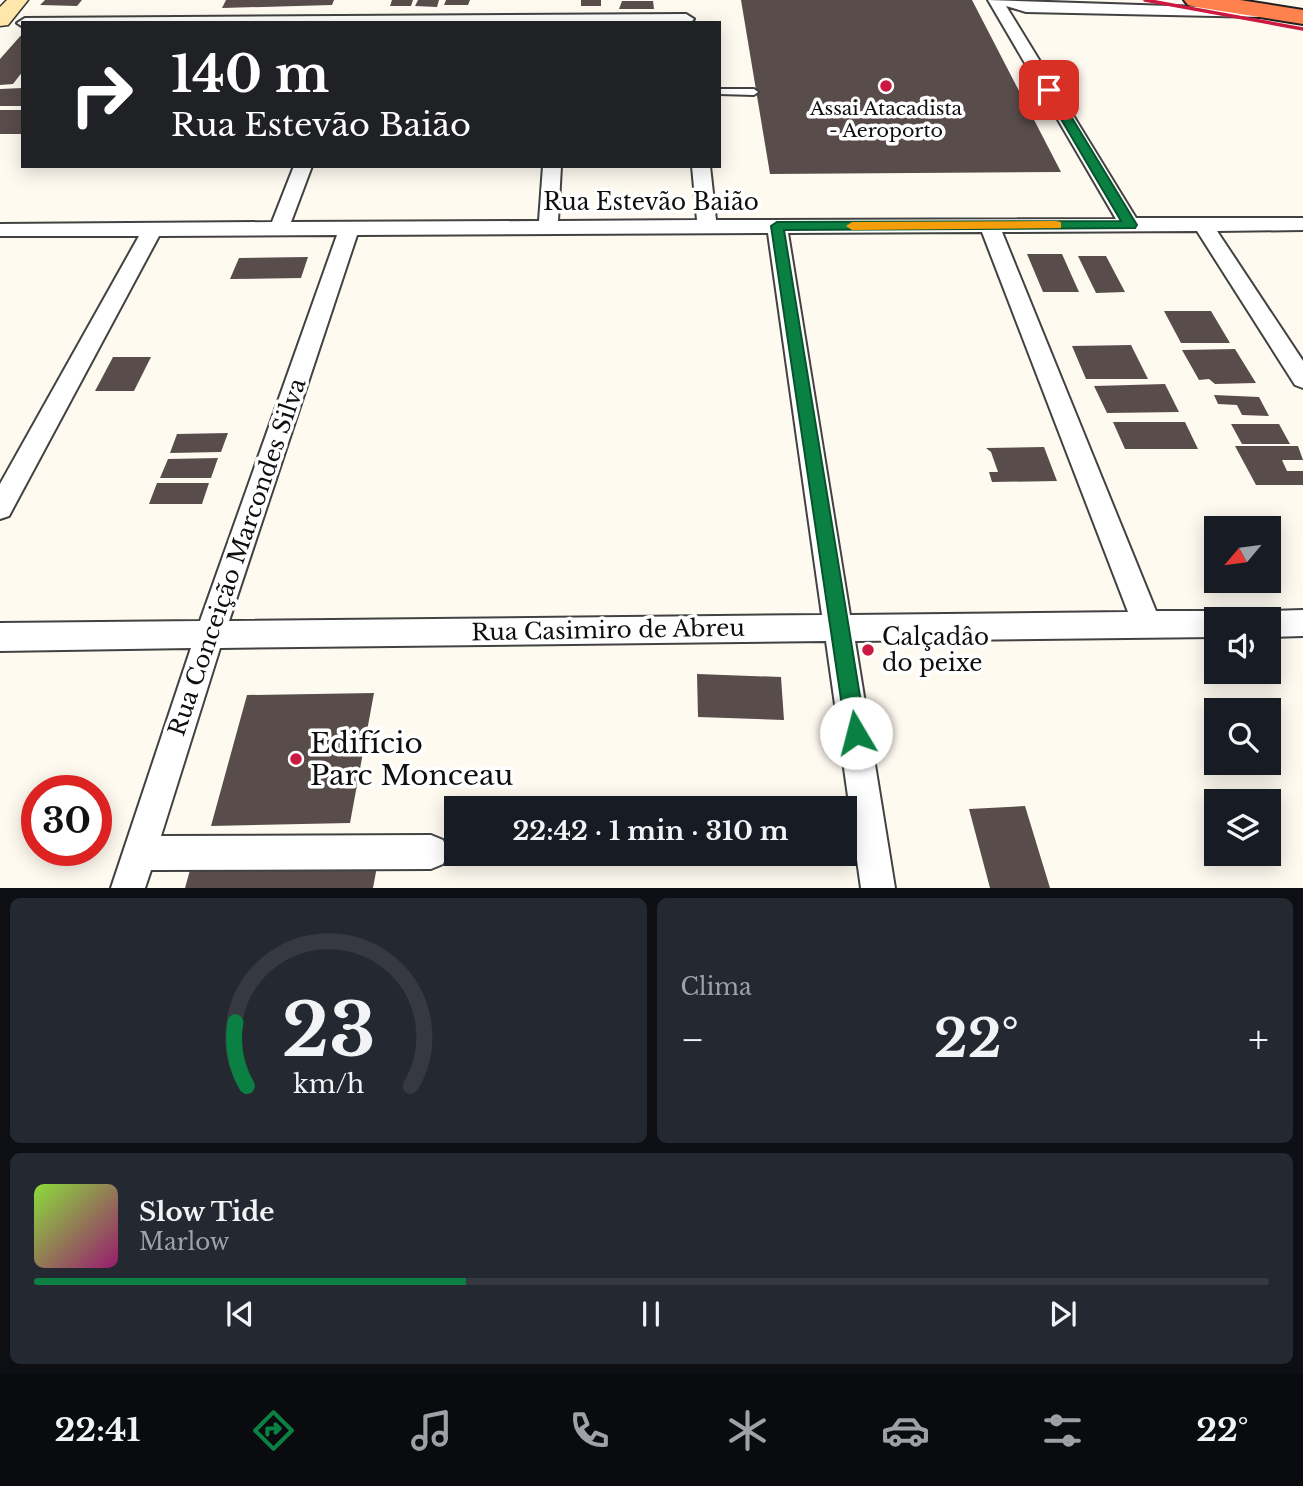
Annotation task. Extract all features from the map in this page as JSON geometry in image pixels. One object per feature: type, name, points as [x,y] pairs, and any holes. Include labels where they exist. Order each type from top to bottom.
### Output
[{"type":"highway","points":[[1196,0],[1267,7],[1303,6]]},
{"type":"highway","points":[[1267,7],[1303,17]]},
{"type":"street","points":[[0,21],[18,0]]},
{"type":"street","points":[[357,21],[366,0]]},
{"type":"street","points":[[685,0],[687,21]]},
{"type":"street","points":[[995,0],[1130,225]]},
{"type":"street","points":[[1004,0],[1026,8],[1267,7]]},
{"type":"street","points":[[1009,23],[1026,8]]},
{"type":"street","points":[[0,21],[21,23]]},
{"type":"street","points":[[279,229],[302,168]]},
{"type":"street","points":[[548,227],[552,168]]},
{"type":"street","points":[[701,168],[707,226]]},
{"type":"street","points":[[989,225],[1147,625]]},
{"type":"street","points":[[1203,225],[1303,379]]},
{"type":"street","name":"Rua Estevão Baião","points":[[0,230],[1303,225]]},
{"type":"street","points":[[777,226],[878,887]]},
{"type":"street","name":"Rua Conceição Marcondes Silva","points":[[128,887],[210,634],[349,228]]},
{"type":"street","points":[[0,508],[153,229]]},
{"type":"street","name":"Rua Casimiro de Abreu","points":[[0,636],[1204,624]]},
{"type":"street","points":[[1281,624],[1303,624]]},
{"type":"street","points":[[139,853],[430,852]]},
{"type":"lane","points":[[721,91],[754,92]]},
{"type":"building","points":[[45,0],[82,0],[77,6],[40,5]]},
{"type":"building","points":[[226,0],[334,0],[332,5],[222,8]]},
{"type":"building","points":[[392,0],[413,0],[411,6],[390,6]]},
{"type":"building","points":[[418,0],[439,0],[437,7],[415,6]]},
{"type":"building","points":[[446,0],[470,0],[468,5],[444,5]]},
{"type":"building","points":[[581,0],[601,0],[601,6],[581,6]]},
{"type":"building","name":"Assai Atacadista - Aeroporto","points":[[741,0],[972,0],[1061,172],[770,174]]},
{"type":"building","points":[[622,1],[653,1],[654,9],[619,9]]},
{"type":"building","points":[[21,35],[21,74],[13,84],[0,85],[0,59]]},
{"type":"building","points":[[21,88],[21,106],[0,106],[0,89]]},
{"type":"building","points":[[0,110],[21,110],[21,134],[0,134]]},
{"type":"building","points":[[1027,254],[1062,254],[1079,292],[1043,292]]},
{"type":"building","points":[[1078,256],[1106,256],[1125,292],[1096,293]]},
{"type":"building","points":[[308,257],[301,278],[230,279],[239,258]]},
{"type":"building","points":[[1164,311],[1211,311],[1230,343],[1181,343]]},
{"type":"building","points":[[1131,345],[1148,379],[1086,379],[1072,346]]},
{"type":"building","points":[[1235,349],[1256,383],[1215,384],[1209,379],[1199,380],[1182,350]]},
{"type":"building","points":[[113,357],[151,357],[134,391],[95,391]]},
{"type":"building","points":[[1165,384],[1179,412],[1107,413],[1094,386]]},
{"type":"building","points":[[1214,395],[1259,397],[1269,416],[1242,415],[1237,405],[1218,404]]},
{"type":"building","points":[[1113,422],[1185,422],[1198,449],[1125,449]]},
{"type":"building","points":[[1231,424],[1279,424],[1290,444],[1242,444]]},
{"type":"building","points":[[228,433],[221,452],[170,453],[177,434]]},
{"type":"building","points":[[1235,446],[1298,446],[1303,460],[1282,460],[1287,471],[1303,471],[1303,485],[1256,485]]},
{"type":"building","points":[[1044,447],[1057,481],[992,482],[989,472],[998,472],[991,452],[986,448]]},
{"type":"building","points":[[218,458],[211,478],[160,478],[168,459]]},
{"type":"building","points":[[157,483],[209,483],[202,504],[149,504]]},
{"type":"building","points":[[697,674],[781,677],[784,720],[698,717]]},
{"type":"building","name":"Edifício Parc Monceau","points":[[374,693],[350,823],[211,826],[247,695]]},
{"type":"building","points":[[1025,806],[1050,888],[990,888],[969,809]]},
{"type":"building","points":[[378,861],[373,888],[185,888],[192,863]]},
{"type":"railway","points":[[1145,0],[1303,29]]},
{"type":"slow traffic","points":[[852,226],[1056,225]]},
{"type":"place","name":"Assai Atacadista - Aeroporto","points":[[886,86]]},
{"type":"place","name":"Calçadâo do peixe","points":[[868,650]]},
{"type":"place","name":"Edifício Parc Monceau","points":[[296,759]]},
{"type":"route","points":[[856,733],[777,226],[1130,225],[1049,90]]}]
